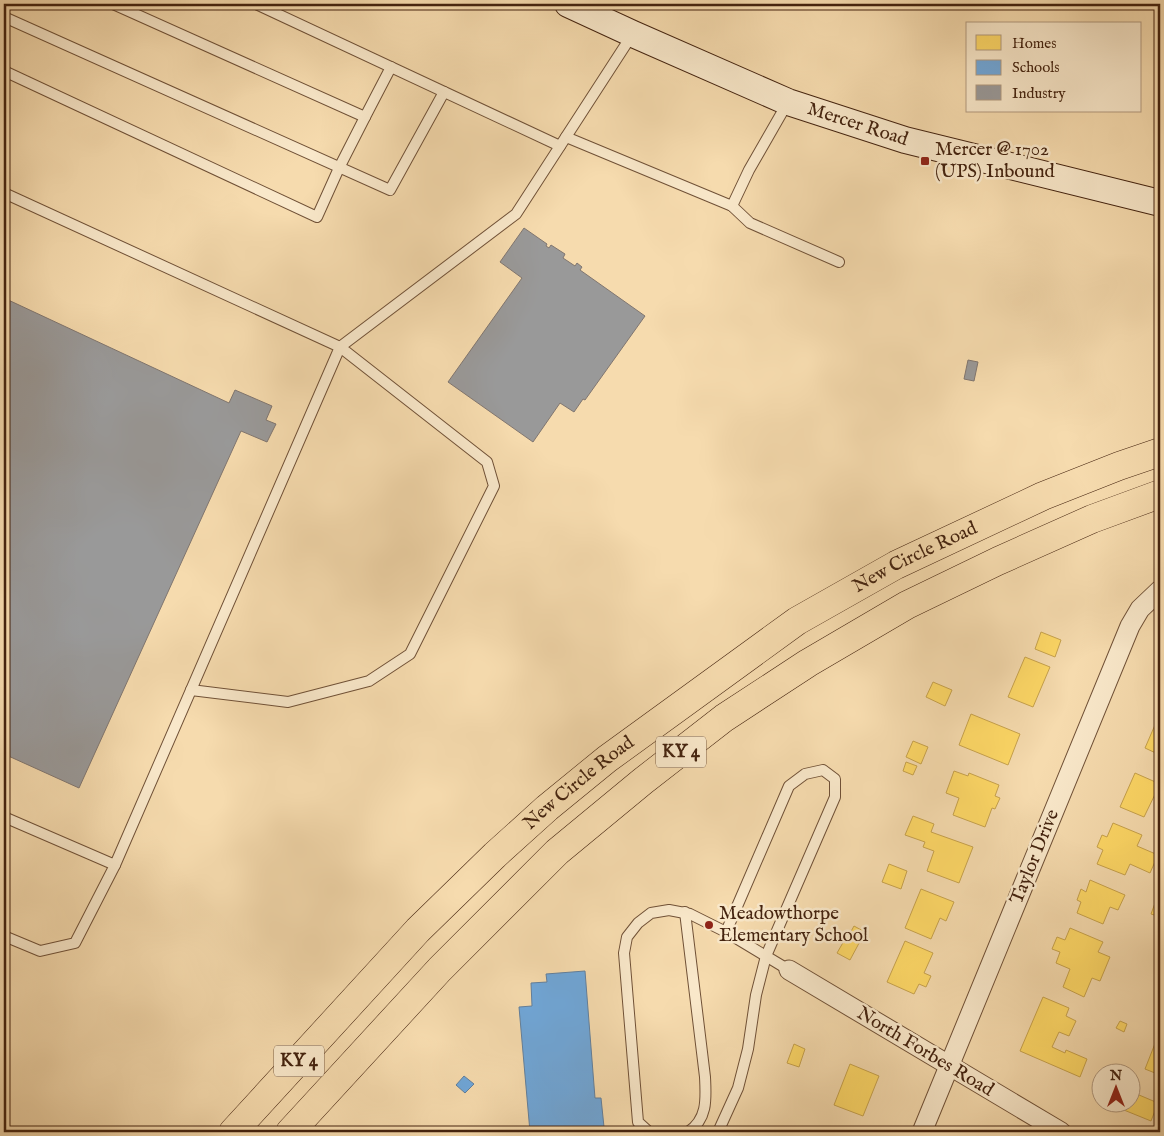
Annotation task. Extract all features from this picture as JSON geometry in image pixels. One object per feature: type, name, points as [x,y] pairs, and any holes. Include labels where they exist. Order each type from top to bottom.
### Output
[{"type":"highway","name":"New Circle Road","points":[[233,1132],[418,930],[495,855],[547,808],[607,759],[797,622],[896,565],[1044,496],[1160,452]]},
{"type":"highway","name":"New Circle Road","points":[[290,1132],[440,969],[557,852],[643,781],[724,718],[808,664],[907,605],[1092,519],[1160,494]]},
{"type":"street","name":"Mercer Road","points":[[580,6],[633,34],[788,102],[905,140],[1160,203]]},
{"type":"street","name":"Taylor Drive","points":[[922,1132],[1130,626],[1140,609],[1160,590]]},
{"type":"street","name":"North Forbes Road","points":[[789,970],[1061,1132]]},
{"type":"lane","points":[[113,4],[365,117]]},
{"type":"lane","points":[[256,4],[444,92],[563,141],[732,206],[750,223],[839,262]]},
{"type":"lane","points":[[4,17],[390,190],[444,92]]},
{"type":"lane","points":[[4,936],[40,951],[75,943],[115,865],[340,347],[516,214],[633,34]]},
{"type":"lane","points":[[4,71],[317,217],[339,168],[391,67]]},
{"type":"lane","points":[[732,206],[749,170],[788,102]]},
{"type":"lane","points":[[4,193],[340,347],[487,462],[494,486],[410,654],[369,681],[288,702],[191,690]]},
{"type":"lane","points":[[718,1132],[738,1088],[748,1049],[756,995],[766,956],[835,797],[835,779],[824,770],[805,774],[789,786],[726,932]]},
{"type":"lane","points":[[4,817],[115,865]]},
{"type":"lane","points":[[649,1132],[638,1122],[624,953],[627,937],[638,923],[651,913],[669,910],[685,912],[726,932],[789,970]]},
{"type":"lane","points":[[685,912],[705,1077],[706,1101],[703,1115],[694,1128],[688,1132]]},
{"type":"building: Homes","points":[[1041,632],[1061,640],[1055,657],[1035,649]]},
{"type":"building: Homes","points":[[1025,657],[1050,667],[1033,707],[1008,697]]},
{"type":"building: Homes","points":[[933,682],[952,690],[945,706],[926,697]]},
{"type":"building: Homes","points":[[971,714],[1020,734],[1008,765],[959,745]]},
{"type":"building: Homes","points":[[1158,718],[1160,719],[1160,755],[1145,748]]},
{"type":"building: Homes","points":[[913,741],[928,747],[921,764],[906,757]]},
{"type":"building: Homes","points":[[906,762],[917,766],[913,775],[903,771]]},
{"type":"building: Homes","points":[[954,771],[968,776],[969,773],[999,785],[995,796],[1000,798],[995,809],[992,808],[985,827],[953,815],[959,798],[946,793]]},
{"type":"building: Homes","points":[[1135,773],[1160,784],[1144,817],[1120,807]]},
{"type":"building: Homes","points":[[913,816],[934,824],[931,832],[973,847],[959,883],[927,871],[934,851],[923,847],[925,842],[905,835]]},
{"type":"building: Homes","points":[[1113,823],[1142,835],[1137,846],[1158,855],[1150,873],[1130,864],[1125,875],[1097,864],[1103,850],[1097,847],[1102,835],[1107,837]]},
{"type":"building: Homes","points":[[889,864],[907,871],[901,889],[882,882]]},
{"type":"building: Homes","points":[[1090,880],[1125,895],[1118,910],[1110,907],[1103,924],[1077,913],[1081,902],[1077,900],[1081,889],[1086,892]]},
{"type":"building: Homes","points":[[921,889],[954,902],[946,921],[940,918],[931,939],[905,928]]},
{"type":"building: Homes","points":[[1158,895],[1160,896],[1160,917],[1151,914]]},
{"type":"building: Homes","points":[[854,926],[865,932],[850,960],[837,953]]},
{"type":"building: Homes","points":[[1070,928],[1103,942],[1098,952],[1110,957],[1100,981],[1092,978],[1084,997],[1063,987],[1070,969],[1056,963],[1060,952],[1052,949],[1057,937],[1065,940]]},
{"type":"building: Homes","points":[[905,941],[933,953],[924,973],[931,976],[926,987],[919,984],[914,994],[887,982]]},
{"type":"building: Homes","points":[[1043,997],[1069,1008],[1066,1016],[1076,1021],[1069,1036],[1059,1032],[1052,1047],[1065,1053],[1066,1050],[1087,1059],[1080,1077],[1020,1051]]},
{"type":"building: Homes","points":[[1120,1021],[1127,1024],[1124,1032],[1116,1028]]},
{"type":"building: Homes","points":[[1156,1041],[1160,1043],[1160,1075],[1145,1069]]},
{"type":"building: Homes","points":[[794,1044],[805,1049],[799,1067],[787,1063]]},
{"type":"building: Homes","points":[[850,1064],[879,1076],[863,1116],[834,1105]]},
{"type":"building: Homes","points":[[1142,1096],[1158,1103],[1151,1121],[1134,1114],[1142,1114]]},
{"type":"building: Schools","points":[[585,971],[595,1098],[601,1098],[604,1127],[611,1132],[530,1132],[519,1007],[532,1006],[531,983],[547,982],[546,974]]},
{"type":"building: Schools","points":[[464,1076],[474,1084],[465,1093],[456,1085]]},
{"type":"building: Industry","points":[[524,228],[547,244],[546,246],[549,248],[551,245],[565,254],[563,258],[575,266],[577,263],[582,267],[580,270],[645,316],[585,400],[583,399],[574,412],[560,403],[533,442],[448,382],[522,278],[500,262]]},
{"type":"building: Industry","points":[[4,298],[229,403],[235,390],[272,406],[266,420],[276,424],[267,442],[241,431],[79,788],[4,754]]},
{"type":"building: Industry","points":[[968,360],[978,362],[974,381],[964,379]]},
{"type":"place","name":"Mercer @ 1702 (UPS) Inbound","points":[[925,161]]},
{"type":"place","name":"Meadowthorpe Elementary School","points":[[709,925]]}]
